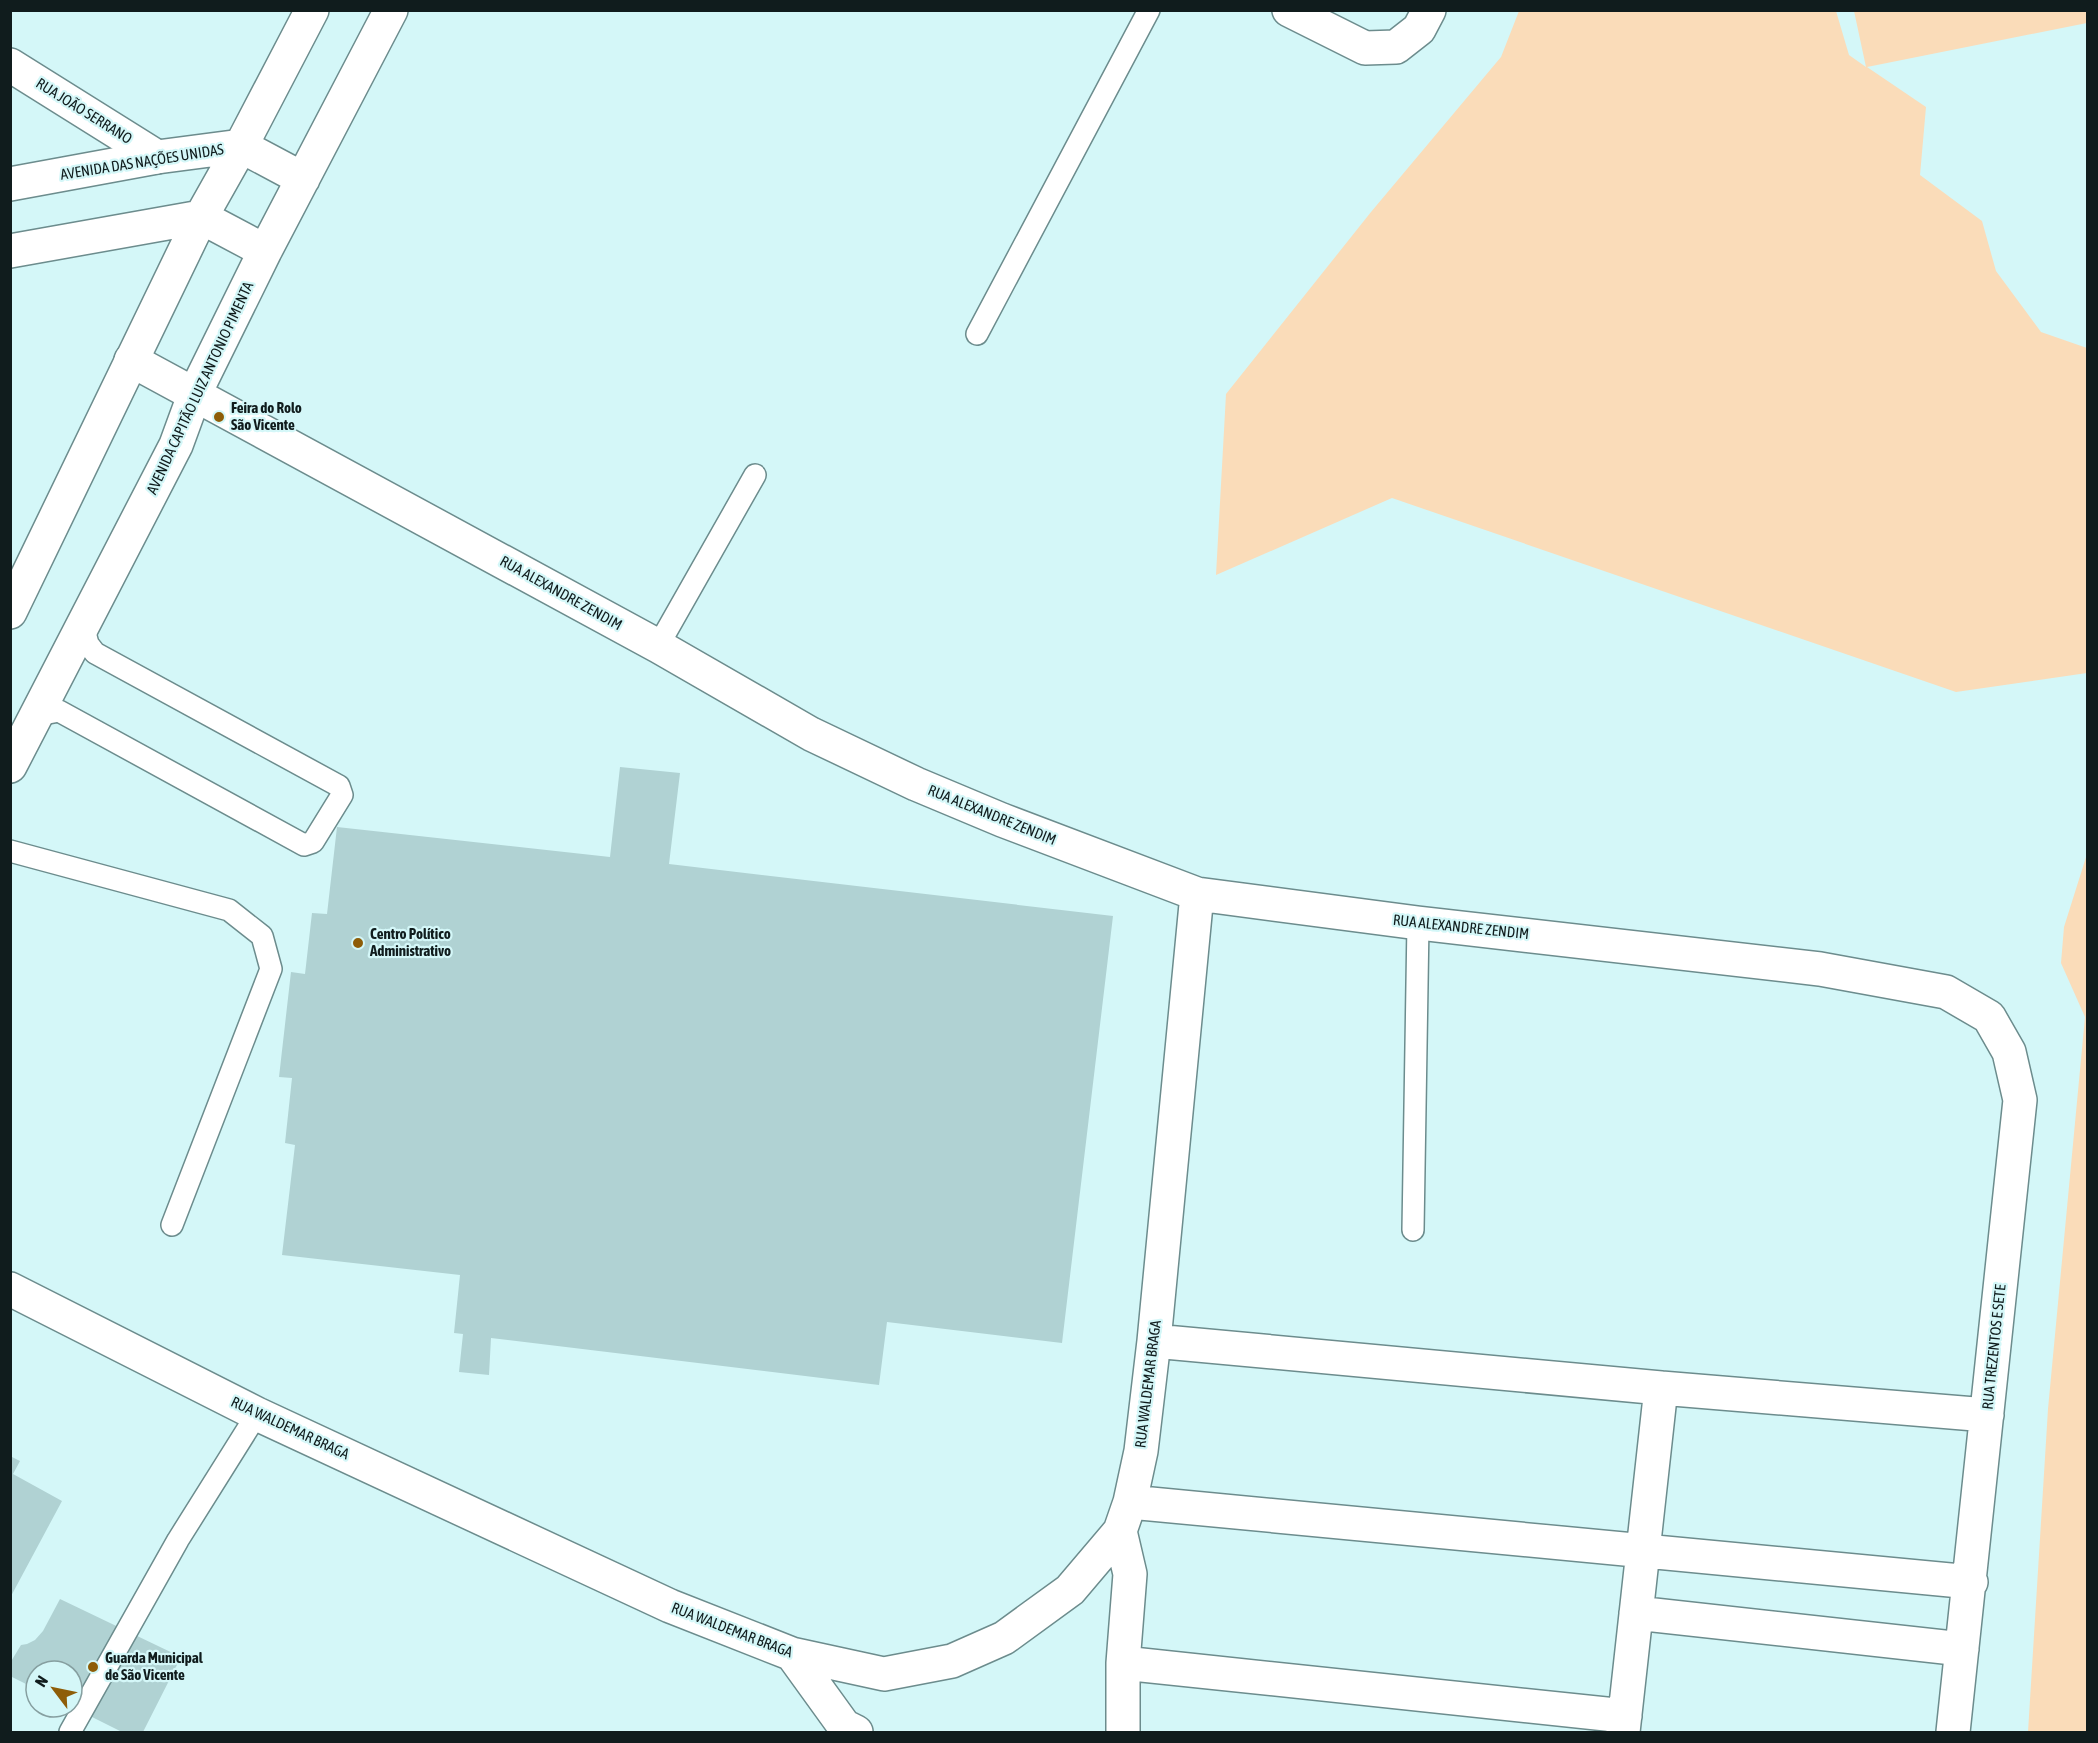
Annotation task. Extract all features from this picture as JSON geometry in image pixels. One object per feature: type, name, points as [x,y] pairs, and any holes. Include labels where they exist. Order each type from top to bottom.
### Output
[{"type":"street","points":[[10,612],[201,217],[241,147],[312,10]]},
{"type":"street","name":"AVENIDA CAPITÃO LUIZ ANTONIO PIMENTA","points":[[10,766],[176,446],[195,393],[265,250],[391,10]]},
{"type":"street","points":[[1289,10],[1365,48],[1396,47],[1419,29],[1429,10]]},
{"type":"street","name":"RUA JOÃO SERRANO","points":[[10,66],[157,157]]},
{"type":"street","name":"AVENIDA DAS NAÇÕES UNIDAS","points":[[10,184],[157,157],[241,147],[303,179]]},
{"type":"street","points":[[10,251],[201,217],[265,250]]},
{"type":"street","name":"RUA ALEXANDRE ZENDIM","points":[[131,360],[658,646],[811,734],[916,784],[1002,820],[1197,894],[1418,923],[1820,969],[1946,992]]},
{"type":"street","name":"RUA WALDEMAR BRAGA","points":[[10,1289],[257,1414],[670,1606],[792,1654],[884,1674],[951,1661],[1004,1638],[1070,1590],[1125,1516],[1141,1451],[1154,1341],[1197,894]]},
{"type":"street","name":"RUA TREZENTOS E SETE","points":[[1946,992],[1989,1017],[2009,1052],[2020,1100],[1971,1582],[1953,1732]]},
{"type":"street","points":[[1154,1341],[1661,1388],[1987,1415]]},
{"type":"street","points":[[1123,1663],[1624,1724],[1661,1388]]},
{"type":"street","points":[[1123,1732],[1123,1663],[1130,1574],[1125,1516],[1642,1549],[1971,1582]]},
{"type":"street","points":[[1636,1613],[1962,1649]]},
{"type":"street","points":[[792,1654],[844,1726],[856,1732]]},
{"type":"lane","points":[[976,334],[1149,10]]},
{"type":"lane","points":[[658,646],[755,475]]},
{"type":"lane","points":[[34,723],[44,714],[59,711],[303,845],[314,842],[342,795],[339,786],[95,653],[88,644],[83,625]]},
{"type":"lane","points":[[10,851],[229,910],[262,936],[271,969],[172,1225]]},
{"type":"lane","points":[[1413,1230],[1418,923]]},
{"type":"lane","points":[[70,1732],[178,1540],[257,1414]]},
{"type":"shaded area","points":[[1519,11],[1836,11],[1849,55],[1866,67],[1854,11],[2087,11],[2087,23],[1867,67],[1926,107],[1920,175],[1982,221],[1996,271],[2041,332],[2087,348],[2087,673],[1956,692],[1392,498],[1216,575],[1226,394],[1371,212],[1501,57]]},
{"type":"shaded area","points":[[2087,854],[2087,1732],[2028,1732],[2048,1409],[2085,1017],[2061,963],[2064,927]]},
{"type":"building","points":[[620,767],[680,773],[669,864],[1113,916],[1062,1343],[887,1322],[879,1385],[491,1338],[489,1375],[459,1372],[463,1334],[454,1333],[460,1275],[282,1255],[295,1145],[285,1143],[292,1078],[279,1077],[291,972],[305,974],[312,913],[327,914],[337,827],[610,857]]},
{"type":"building","points":[[10,1456],[20,1461],[13,1474],[62,1501],[10,1598]]},
{"type":"building","name":"Guarda Municipal de São Vicente","points":[[60,1599],[181,1657],[143,1732],[122,1732],[84,1713],[84,1659],[24,1659],[24,1683],[10,1676],[10,1663],[21,1645],[35,1640],[43,1631]]},
{"type":"place","name":"Feira do Rolo São Vicente","points":[[219,417]]},
{"type":"place","name":"Centro Político Administrativo","points":[[358,943]]},
{"type":"place","name":"Guarda Municipal de São Vicente","points":[[93,1667]]}]
